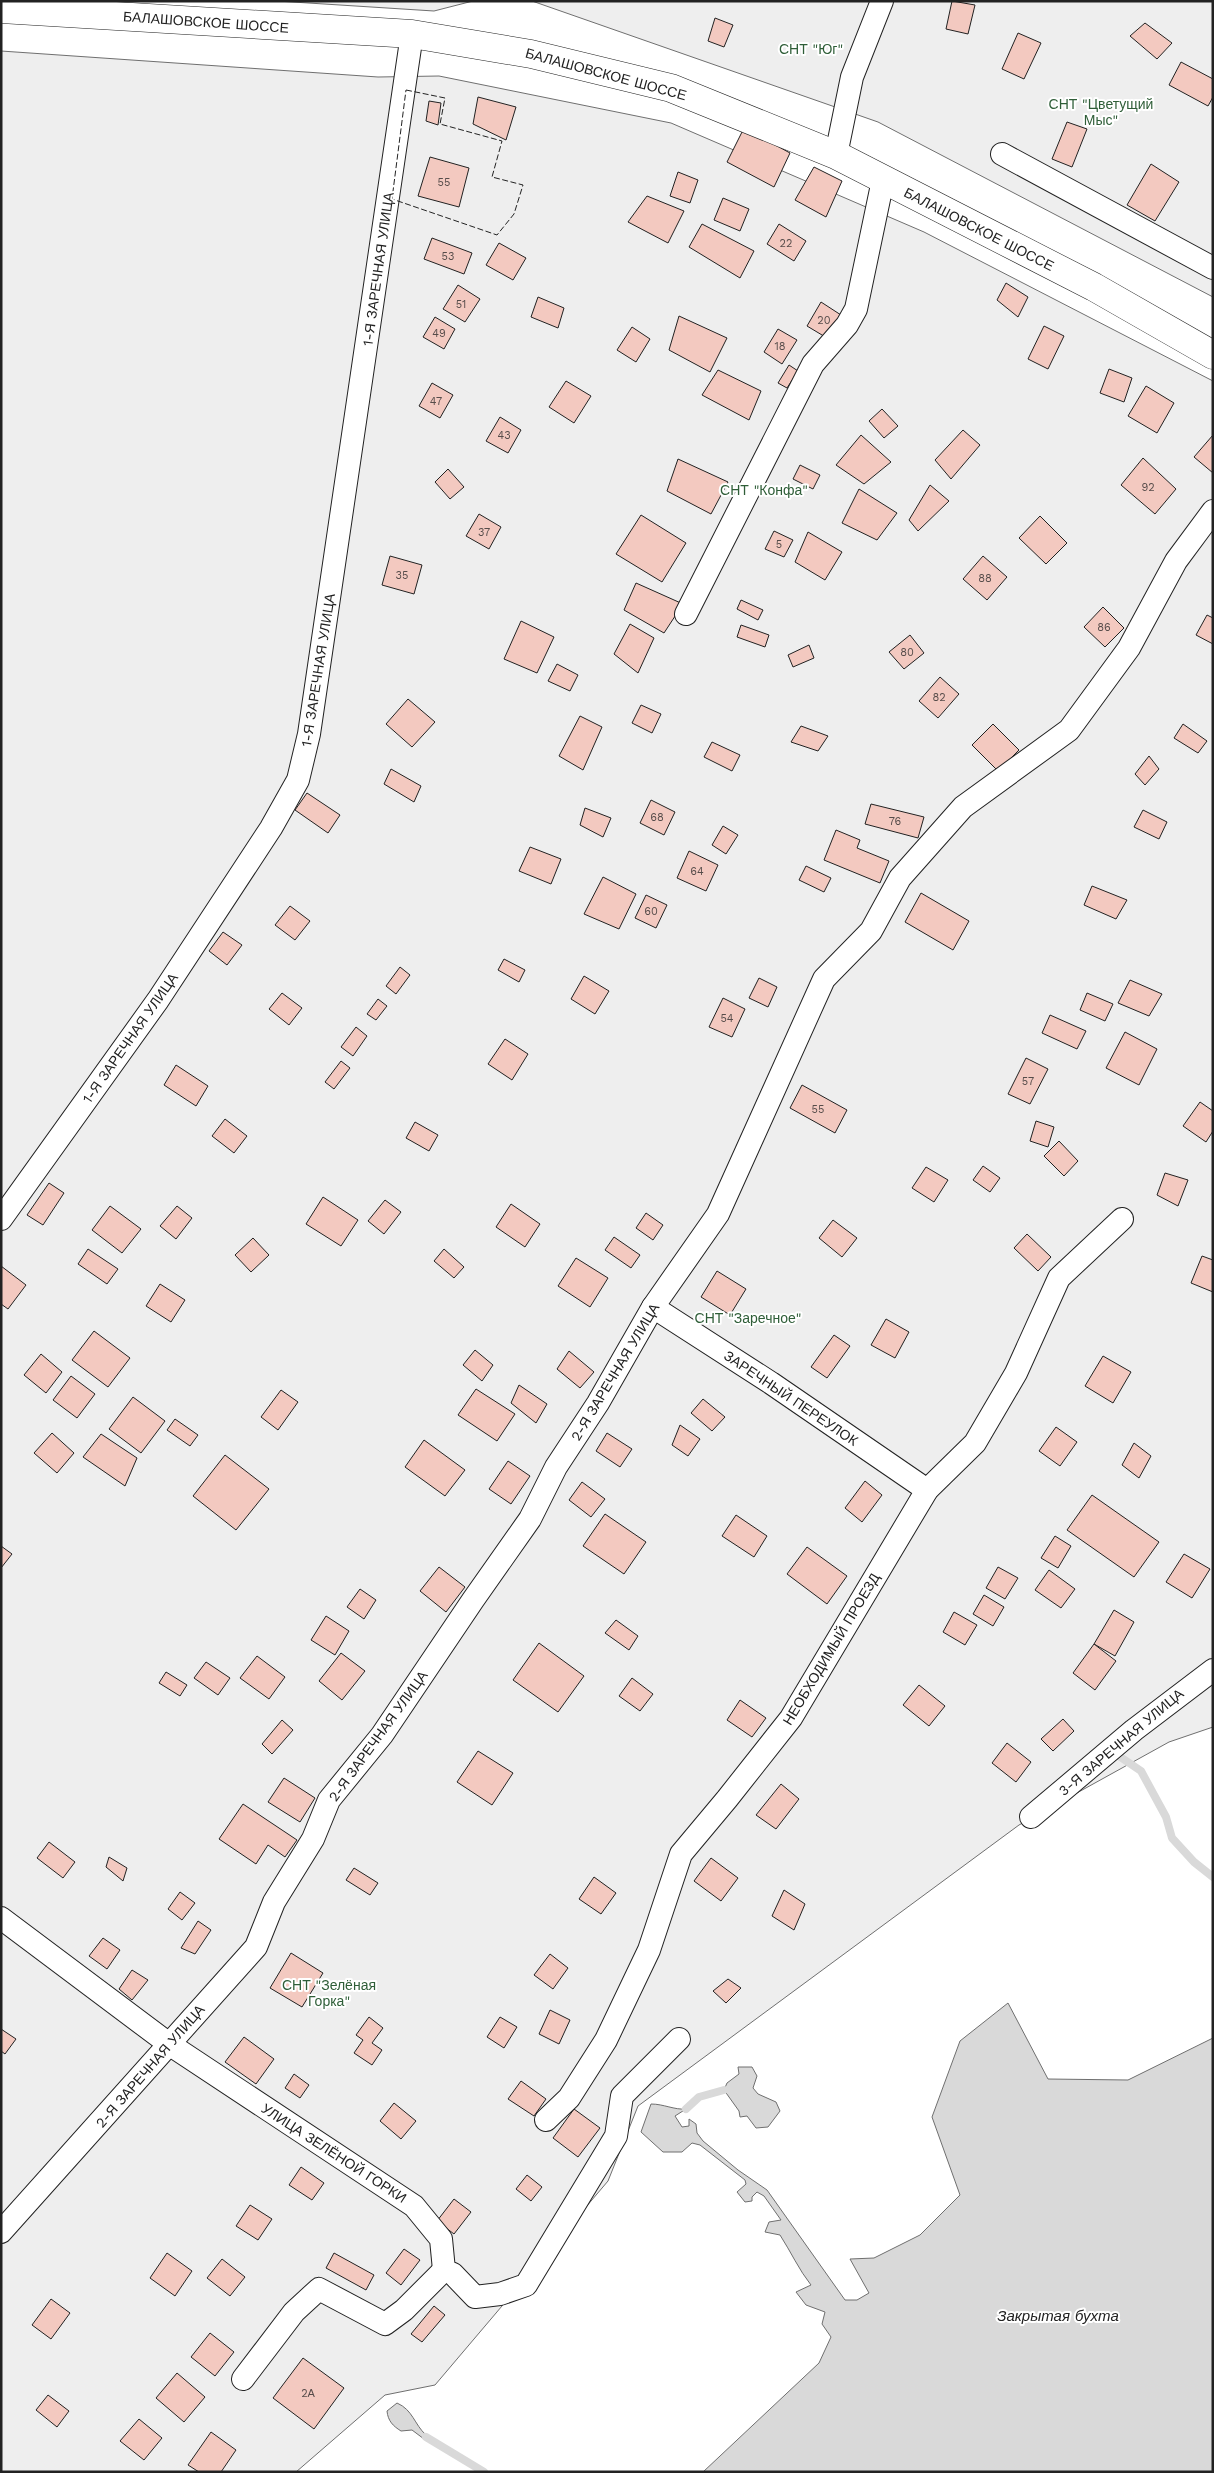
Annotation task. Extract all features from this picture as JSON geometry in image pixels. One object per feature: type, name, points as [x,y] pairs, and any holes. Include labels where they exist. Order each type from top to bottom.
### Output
[{"type":"main road","name":"БАЛАШОВСКОЕ ШОССЕ","points":[[1,9],[412,34],[531,54],[671,88],[836,156],[1094,287],[1213,355]]},
{"type":"street","points":[[836,156],[852,77],[882,1]]},
{"type":"street","name":"1-Я ЗАРЕЧНАЯ УЛИЦА","points":[[1,1219],[158,1000],[271,828],[298,780],[309,734],[412,34]]},
{"type":"street","points":[[1002,154],[1213,268]]},
{"type":"street","points":[[686,614],[813,364],[847,325],[856,309],[883,180]]},
{"type":"street","name":"2-Я ЗАРЕЧНАЯ УЛИЦА","points":[[1,2232],[256,1947],[274,1902],[312,1839],[330,1800],[382,1735],[530,1519],[556,1467],[598,1403],[653,1308],[718,1214],[824,979],[871,930],[900,878],[963,807],[1069,730],[1129,648],[1176,561],[1213,511]]},
{"type":"street","name":"НЕОБХОДИМЫЙ ПРОЕЗД","points":[[546,2120],[569,2098],[606,2040],[649,1950],[681,1854],[791,1718],[927,1490],[975,1443],[1016,1373],[1059,1278],[1122,1219]]},
{"type":"street","name":"ЗАРЕЧНЫЙ ПЕРЕУЛОК","points":[[653,1308],[771,1384],[927,1490]]},
{"type":"street","name":"3-Я ЗАРЕЧНАЯ УЛИЦА","points":[[1031,1818],[1134,1730],[1213,1670]]},
{"type":"street","name":"УЛИЦА ЗЕЛЁНОЙ ГОРКИ","points":[[1,1918],[169,2044],[414,2206],[441,2239],[444,2270]]},
{"type":"street","points":[[243,2379],[294,2312],[319,2289],[385,2324],[404,2310],[444,2270],[453,2274],[475,2296],[500,2294],[526,2285],[616,2136],[622,2096],[679,2038]]},
{"type":"green space","points":[[277,1],[473,1],[434,11]]},
{"type":"green space","name":"СНТ \"Цветущий Мыс\"","points":[[532,1],[1213,1],[1213,297],[878,122]]},
{"type":"green space","points":[[1,51],[378,77],[439,76],[671,123],[924,232],[1213,381],[1213,1727],[1169,1742],[1019,1825],[638,2106],[608,2181],[435,2385],[385,2395],[296,2472],[1,2472]]},
{"type":"water","name":"Закрытая бухта","points":[[1008,2003],[1048,2079],[1128,2080],[1213,2038],[1213,2472],[703,2472],[819,2363],[831,2337],[822,2324],[825,2312],[806,2305],[796,2292],[811,2285],[780,2235],[765,2232],[769,2222],[781,2220],[764,2196],[757,2192],[752,2197],[752,2201],[745,2202],[737,2192],[746,2184],[745,2180],[700,2145],[692,2143],[682,2152],[663,2152],[641,2132],[651,2104],[686,2109],[675,2116],[682,2127],[689,2126],[689,2119],[696,2124],[697,2133],[703,2141],[738,2170],[767,2190],[845,2300],[857,2300],[869,2293],[850,2259],[874,2258],[920,2235],[960,2195],[932,2117],[960,2041]]},
{"type":"water","points":[[738,2067],[752,2067],[757,2076],[753,2088],[758,2094],[776,2102],[780,2111],[768,2127],[756,2128],[747,2116],[740,2117],[739,2111],[724,2090],[727,2083],[739,2074]]},
{"type":"water","points":[[397,2403],[410,2413],[426,2435],[424,2439],[412,2430],[401,2431],[391,2423],[387,2411]]},
{"type":"building","points":[[952,1],[975,5],[968,34],[946,29]]},
{"type":"building","points":[[715,18],[733,25],[724,47],[708,41]]},
{"type":"building","points":[[1145,23],[1172,43],[1157,59],[1130,36]]},
{"type":"building","points":[[1018,33],[1041,43],[1024,79],[1002,69]]},
{"type":"building","points":[[1181,62],[1213,79],[1213,97],[1208,106],[1169,85]]},
{"type":"building","points":[[478,97],[516,107],[506,140],[473,124]]},
{"type":"building","points":[[429,101],[441,103],[438,125],[426,121]]},
{"type":"building","points":[[1067,122],[1087,129],[1072,167],[1052,159]]},
{"type":"building","points":[[744,128],[790,153],[774,187],[727,162]]},
{"type":"building","points":[[430,157],[469,168],[459,207],[418,196]]},
{"type":"building","points":[[1151,164],[1179,182],[1155,221],[1127,205]]},
{"type":"building","points":[[814,167],[842,181],[826,217],[795,200]]},
{"type":"building","points":[[678,172],[698,180],[690,203],[670,196]]},
{"type":"building","points":[[647,196],[684,211],[668,243],[628,222]]},
{"type":"building","points":[[723,198],[749,209],[740,231],[714,220]]},
{"type":"building","points":[[702,224],[754,251],[740,278],[689,247]]},
{"type":"building","points":[[779,224],[806,241],[794,261],[767,244]]},
{"type":"building","points":[[432,238],[472,253],[464,274],[424,259]]},
{"type":"building","points":[[499,243],[526,258],[513,280],[486,265]]},
{"type":"building","points":[[1006,283],[1028,297],[1018,317],[997,300]]},
{"type":"building","points":[[458,285],[480,299],[465,322],[443,309]]},
{"type":"building","points":[[538,297],[564,308],[558,328],[531,317]]},
{"type":"building","points":[[821,302],[841,315],[827,338],[807,326]]},
{"type":"building","points":[[679,316],[727,338],[710,372],[669,350]]},
{"type":"building","points":[[435,317],[455,329],[444,349],[423,337]]},
{"type":"building","points":[[1044,326],[1064,336],[1048,369],[1028,359]]},
{"type":"building","points":[[632,327],[650,339],[636,362],[617,350]]},
{"type":"building","points":[[778,329],[797,340],[782,364],[764,352]]},
{"type":"building","points":[[789,365],[798,371],[787,388],[778,383]]},
{"type":"building","points":[[1109,369],[1132,378],[1124,402],[1100,393]]},
{"type":"building","points":[[718,370],[761,391],[749,420],[702,395]]},
{"type":"building","points":[[566,381],[591,396],[574,423],[549,407]]},
{"type":"building","points":[[432,383],[453,395],[440,418],[419,406]]},
{"type":"building","points":[[1146,386],[1174,403],[1157,433],[1128,416]]},
{"type":"building","points":[[882,409],[898,426],[884,438],[869,421]]},
{"type":"building","points":[[500,417],[521,430],[508,453],[486,441]]},
{"type":"building","points":[[963,430],[980,445],[951,479],[935,460]]},
{"type":"building","points":[[861,435],[891,462],[864,484],[836,465]]},
{"type":"building","points":[[1213,435],[1213,473],[1194,457]]},
{"type":"building","points":[[1143,458],[1176,489],[1155,514],[1121,485]]},
{"type":"building","points":[[678,459],[728,482],[711,514],[667,491]]},
{"type":"building","points":[[800,465],[820,475],[813,489],[793,479]]},
{"type":"building","points":[[448,469],[464,487],[450,499],[435,482]]},
{"type":"building","points":[[930,485],[949,501],[918,531],[909,520]]},
{"type":"building","points":[[859,489],[897,513],[877,540],[842,523]]},
{"type":"building","points":[[479,514],[501,527],[489,549],[466,536]]},
{"type":"building","points":[[641,515],[686,543],[662,582],[616,554]]},
{"type":"building","points":[[1040,516],[1067,543],[1046,564],[1019,538]]},
{"type":"building","points":[[774,531],[793,540],[784,557],[765,549]]},
{"type":"building","points":[[808,532],[842,552],[825,580],[795,562]]},
{"type":"building","points":[[390,556],[422,565],[414,594],[382,585]]},
{"type":"building","points":[[983,556],[1007,577],[987,600],[963,579]]},
{"type":"building","points":[[636,583],[683,604],[664,633],[624,610]]},
{"type":"building","points":[[741,600],[763,610],[758,620],[737,609]]},
{"type":"building","points":[[1103,607],[1124,628],[1105,647],[1084,627]]},
{"type":"building","points":[[1207,615],[1213,618],[1213,644],[1196,635]]},
{"type":"building","points":[[521,621],[554,637],[537,673],[504,659]]},
{"type":"building","points":[[630,624],[654,638],[638,673],[614,654]]},
{"type":"building","points":[[741,625],[769,635],[765,647],[737,637]]},
{"type":"building","points":[[910,635],[924,653],[904,669],[889,652]]},
{"type":"building","points":[[809,645],[814,658],[793,667],[788,655]]},
{"type":"building","points":[[557,664],[578,675],[570,691],[548,681]]},
{"type":"building","points":[[940,677],[959,694],[938,718],[919,701]]},
{"type":"building","points":[[408,699],[435,722],[412,747],[386,724]]},
{"type":"building","points":[[641,705],[661,714],[652,733],[632,723]]},
{"type":"building","points":[[580,716],[602,727],[583,770],[559,756]]},
{"type":"building","points":[[993,724],[1019,750],[998,771],[972,745]]},
{"type":"building","points":[[1183,724],[1207,741],[1198,753],[1174,738]]},
{"type":"building","points":[[801,726],[828,736],[818,751],[791,742]]},
{"type":"building","points":[[712,742],[740,755],[732,771],[704,757]]},
{"type":"building","points":[[1149,756],[1159,769],[1145,785],[1135,774]]},
{"type":"building","points":[[391,769],[421,786],[414,802],[384,784]]},
{"type":"building","points":[[307,793],[340,815],[328,833],[295,810]]},
{"type":"building","points":[[651,800],[675,812],[664,835],[640,823]]},
{"type":"building","points":[[871,804],[924,817],[918,838],[865,824]]},
{"type":"building","points":[[585,808],[611,818],[603,837],[580,825]]},
{"type":"building","points":[[1143,810],[1167,822],[1159,839],[1134,827]]},
{"type":"building","points":[[723,826],[738,835],[726,854],[712,845]]},
{"type":"building","points":[[836,830],[860,840],[857,848],[889,861],[880,883],[824,860]]},
{"type":"building","points":[[530,847],[561,859],[551,884],[519,871]]},
{"type":"building","points":[[689,851],[718,865],[706,891],[677,878]]},
{"type":"building","points":[[806,866],[831,878],[824,892],[799,880]]},
{"type":"building","points":[[603,877],[636,894],[619,929],[584,914]]},
{"type":"building","points":[[1092,886],[1127,900],[1116,919],[1084,905]]},
{"type":"building","points":[[921,893],[969,921],[953,950],[905,922]]},
{"type":"building","points":[[646,895],[667,905],[656,928],[635,918]]},
{"type":"building","points":[[290,906],[310,921],[295,940],[275,925]]},
{"type":"building","points":[[223,932],[242,945],[227,965],[209,951]]},
{"type":"building","points":[[504,959],[525,970],[519,982],[498,970]]},
{"type":"building","points":[[400,967],[410,975],[396,994],[386,986]]},
{"type":"building","points":[[584,976],[609,991],[595,1014],[571,999]]},
{"type":"building","points":[[759,978],[777,987],[768,1007],[749,998]]},
{"type":"building","points":[[1130,980],[1162,994],[1149,1016],[1118,1003]]},
{"type":"building","points":[[282,993],[302,1008],[289,1025],[269,1009]]},
{"type":"building","points":[[1087,993],[1113,1004],[1105,1021],[1080,1010]]},
{"type":"building","points":[[723,998],[745,1009],[732,1037],[709,1027]]},
{"type":"building","points":[[378,999],[387,1006],[376,1020],[367,1014]]},
{"type":"building","points":[[1050,1015],[1086,1031],[1077,1049],[1042,1033]]},
{"type":"building","points":[[356,1027],[367,1036],[353,1056],[341,1047]]},
{"type":"building","points":[[1125,1032],[1157,1049],[1139,1085],[1106,1068]]},
{"type":"building","points":[[505,1039],[528,1054],[512,1080],[488,1064]]},
{"type":"building","points":[[1026,1058],[1048,1069],[1030,1104],[1008,1094]]},
{"type":"building","points":[[341,1061],[350,1068],[334,1089],[325,1082]]},
{"type":"building","points":[[176,1065],[208,1086],[196,1106],[164,1085]]},
{"type":"building","points":[[802,1085],[847,1110],[835,1133],[790,1108]]},
{"type":"building","points":[[1200,1102],[1213,1111],[1213,1131],[1206,1142],[1183,1126]]},
{"type":"building","points":[[225,1119],[247,1136],[234,1153],[212,1136]]},
{"type":"building","points":[[1036,1121],[1054,1127],[1048,1147],[1030,1141]]},
{"type":"building","points":[[415,1122],[438,1135],[429,1151],[406,1138]]},
{"type":"building","points":[[1059,1141],[1078,1161],[1064,1176],[1044,1156]]},
{"type":"building","points":[[983,1166],[1000,1178],[990,1192],[973,1180]]},
{"type":"building","points":[[926,1167],[948,1180],[934,1202],[912,1188]]},
{"type":"building","points":[[1165,1173],[1188,1180],[1178,1206],[1157,1195]]},
{"type":"building","points":[[49,1183],[64,1193],[43,1225],[27,1215]]},
{"type":"building","points":[[323,1197],[358,1220],[341,1246],[306,1224]]},
{"type":"building","points":[[385,1200],[401,1212],[384,1234],[368,1221]]},
{"type":"building","points":[[511,1204],[540,1224],[525,1247],[496,1227]]},
{"type":"building","points":[[110,1206],[141,1229],[122,1253],[92,1230]]},
{"type":"building","points":[[177,1206],[192,1218],[176,1239],[160,1226]]},
{"type":"building","points":[[646,1213],[663,1225],[653,1240],[636,1228]]},
{"type":"building","points":[[833,1220],[857,1238],[842,1257],[819,1238]]},
{"type":"building","points":[[1027,1234],[1051,1257],[1038,1271],[1014,1248]]},
{"type":"building","points":[[614,1237],[640,1255],[631,1268],[605,1250]]},
{"type":"building","points":[[253,1238],[269,1255],[251,1272],[235,1255]]},
{"type":"building","points":[[88,1249],[118,1269],[107,1284],[78,1264]]},
{"type":"building","points":[[444,1249],[464,1267],[454,1278],[434,1261]]},
{"type":"building","points":[[1202,1256],[1213,1260],[1213,1292],[1191,1283]]},
{"type":"building","points":[[576,1258],[608,1278],[590,1307],[558,1286]]},
{"type":"building","points":[[1,1266],[26,1285],[8,1309],[1,1304]]},
{"type":"building","points":[[717,1271],[746,1289],[730,1315],[701,1297]]},
{"type":"building","points":[[160,1284],[185,1300],[171,1322],[146,1306]]},
{"type":"building","points":[[886,1319],[909,1332],[895,1358],[871,1345]]},
{"type":"building","points":[[94,1331],[130,1358],[108,1387],[72,1360]]},
{"type":"building","points":[[834,1335],[850,1346],[827,1378],[811,1367]]},
{"type":"building","points":[[475,1350],[493,1365],[482,1381],[463,1365]]},
{"type":"building","points":[[569,1351],[594,1372],[580,1388],[557,1369]]},
{"type":"building","points":[[41,1354],[62,1372],[46,1393],[24,1375]]},
{"type":"building","points":[[1103,1356],[1131,1372],[1113,1403],[1085,1386]]},
{"type":"building","points":[[71,1376],[95,1394],[77,1418],[53,1400]]},
{"type":"building","points":[[519,1385],[547,1404],[536,1423],[511,1403]]},
{"type":"building","points":[[476,1389],[515,1414],[497,1441],[458,1415]]},
{"type":"building","points":[[281,1390],[298,1402],[278,1430],[261,1417]]},
{"type":"building","points":[[133,1397],[165,1421],[141,1453],[109,1429]]},
{"type":"building","points":[[703,1399],[725,1417],[712,1431],[691,1413]]},
{"type":"building","points":[[175,1419],[198,1435],[190,1446],[167,1430]]},
{"type":"building","points":[[680,1425],[700,1439],[688,1456],[672,1445]]},
{"type":"building","points":[[1056,1427],[1077,1442],[1060,1466],[1039,1451]]},
{"type":"building","points":[[52,1433],[74,1453],[57,1473],[34,1453]]},
{"type":"building","points":[[607,1433],[632,1449],[620,1467],[596,1451]]},
{"type":"building","points":[[101,1434],[137,1458],[125,1486],[83,1457]]},
{"type":"building","points":[[424,1440],[465,1470],[445,1496],[405,1467]]},
{"type":"building","points":[[1134,1443],[1151,1456],[1139,1478],[1122,1465]]},
{"type":"building","points":[[225,1455],[269,1489],[236,1530],[193,1496]]},
{"type":"building","points":[[508,1461],[530,1476],[511,1504],[489,1489]]},
{"type":"building","points":[[865,1481],[882,1495],[862,1522],[845,1508]]},
{"type":"building","points":[[582,1482],[605,1499],[591,1517],[569,1500]]},
{"type":"building","points":[[1092,1495],[1159,1542],[1134,1577],[1067,1530]]},
{"type":"building","points":[[605,1514],[646,1542],[624,1574],[583,1546]]},
{"type":"building","points":[[736,1515],[767,1536],[754,1557],[722,1536]]},
{"type":"building","points":[[1055,1536],[1071,1546],[1058,1568],[1041,1558]]},
{"type":"building","points":[[1,1546],[12,1554],[1,1568]]},
{"type":"building","points":[[807,1547],[847,1576],[827,1604],[787,1574]]},
{"type":"building","points":[[1184,1554],[1210,1569],[1192,1598],[1166,1582]]},
{"type":"building","points":[[439,1567],[465,1587],[446,1612],[420,1591]]},
{"type":"building","points":[[998,1567],[1018,1578],[1005,1599],[986,1588]]},
{"type":"building","points":[[1049,1570],[1075,1589],[1061,1608],[1035,1590]]},
{"type":"building","points":[[360,1589],[376,1600],[364,1619],[347,1607]]},
{"type":"building","points":[[984,1595],[1004,1607],[993,1626],[973,1614]]},
{"type":"building","points":[[1114,1610],[1134,1622],[1115,1656],[1094,1644]]},
{"type":"building","points":[[954,1612],[977,1625],[965,1645],[943,1632]]},
{"type":"building","points":[[326,1616],[349,1631],[335,1655],[311,1640]]},
{"type":"building","points":[[616,1620],[638,1636],[629,1650],[605,1633]]},
{"type":"building","points":[[539,1643],[584,1676],[558,1712],[513,1680]]},
{"type":"building","points":[[1094,1644],[1116,1661],[1095,1690],[1073,1673]]},
{"type":"building","points":[[341,1653],[365,1671],[342,1700],[319,1681]]},
{"type":"building","points":[[257,1656],[285,1677],[269,1699],[240,1678]]},
{"type":"building","points":[[206,1662],[230,1678],[218,1695],[194,1678]]},
{"type":"building","points":[[166,1672],[187,1685],[180,1696],[159,1683]]},
{"type":"building","points":[[632,1678],[653,1694],[640,1711],[619,1696]]},
{"type":"building","points":[[919,1685],[945,1706],[929,1726],[903,1705]]},
{"type":"building","points":[[740,1700],[766,1718],[752,1737],[727,1720]]},
{"type":"building","points":[[1063,1719],[1074,1731],[1053,1751],[1041,1739]]},
{"type":"building","points":[[282,1720],[293,1730],[272,1754],[262,1744]]},
{"type":"building","points":[[1007,1743],[1031,1762],[1016,1782],[992,1763]]},
{"type":"building","points":[[478,1751],[513,1773],[492,1805],[457,1782]]},
{"type":"building","points":[[284,1778],[315,1798],[300,1822],[268,1802]]},
{"type":"building","points":[[781,1784],[799,1799],[776,1829],[756,1815]]},
{"type":"building","points":[[243,1804],[297,1840],[285,1857],[268,1845],[256,1864],[219,1839]]},
{"type":"building","points":[[49,1842],[75,1862],[63,1878],[37,1858]]},
{"type":"building","points":[[109,1857],[127,1868],[123,1881],[106,1867]]},
{"type":"building","points":[[711,1858],[738,1878],[721,1901],[694,1881]]},
{"type":"building","points":[[354,1868],[378,1883],[370,1895],[346,1880]]},
{"type":"building","points":[[594,1877],[616,1893],[601,1914],[579,1899]]},
{"type":"building","points":[[784,1890],[805,1904],[794,1930],[772,1916]]},
{"type":"building","points":[[180,1892],[195,1903],[182,1920],[168,1909]]},
{"type":"building","points":[[198,1921],[211,1930],[195,1954],[181,1948]]},
{"type":"building","points":[[103,1938],[120,1950],[107,1969],[89,1956]]},
{"type":"building","points":[[291,1953],[323,1973],[302,2007],[270,1988]]},
{"type":"building","points":[[550,1954],[568,1968],[553,1989],[534,1975]]},
{"type":"building","points":[[132,1970],[148,1980],[132,2000],[119,1989]]},
{"type":"building","points":[[728,1979],[741,1988],[726,2003],[713,1991]]},
{"type":"building","points":[[550,2010],[570,2020],[559,2044],[539,2034]]},
{"type":"building","points":[[369,2017],[383,2028],[372,2043],[382,2050],[372,2065],[354,2053],[363,2040],[356,2035]]},
{"type":"building","points":[[500,2017],[517,2027],[504,2048],[487,2037]]},
{"type":"building","points":[[1,2029],[16,2039],[5,2054],[1,2051]]},
{"type":"building","points":[[244,2037],[274,2059],[256,2084],[225,2062]]},
{"type":"building","points":[[294,2074],[309,2085],[300,2098],[285,2088]]},
{"type":"building","points":[[521,2081],[546,2099],[534,2116],[508,2099]]},
{"type":"building","points":[[394,2103],[416,2121],[401,2139],[380,2121]]},
{"type":"building","points":[[574,2109],[600,2128],[578,2157],[553,2138]]},
{"type":"building","points":[[301,2167],[324,2183],[312,2200],[289,2185]]},
{"type":"building","points":[[527,2175],[542,2187],[531,2201],[516,2189]]},
{"type":"building","points":[[454,2199],[471,2212],[454,2234],[437,2221]]},
{"type":"building","points":[[250,2205],[272,2219],[258,2240],[236,2226]]},
{"type":"building","points":[[404,2249],[420,2260],[401,2285],[386,2273]]},
{"type":"building","points":[[167,2253],[192,2271],[175,2296],[150,2278]]},
{"type":"building","points":[[334,2253],[374,2275],[366,2290],[326,2268]]},
{"type":"building","points":[[222,2259],[245,2277],[230,2296],[207,2278]]},
{"type":"building","points":[[51,2299],[70,2313],[51,2339],[32,2325]]},
{"type":"building","points":[[434,2306],[445,2315],[422,2342],[411,2334]]},
{"type":"building","points":[[210,2333],[234,2352],[215,2376],[191,2357]]},
{"type":"building","points":[[303,2358],[344,2388],[314,2429],[273,2398]]},
{"type":"building","points":[[177,2373],[205,2397],[184,2422],[156,2398]]},
{"type":"building","points":[[48,2395],[69,2411],[57,2427],[36,2410]]},
{"type":"building","points":[[139,2419],[162,2438],[144,2460],[120,2441]]},
{"type":"building","points":[[211,2432],[236,2450],[221,2472],[199,2472],[188,2465]]},
{"type":"waterway","points":[[1113,1752],[1141,1771],[1166,1817],[1172,1838],[1194,1862],[1213,1877]]},
{"type":"waterway","points":[[686,2109],[699,2097],[724,2090]]},
{"type":"waterway","points":[[426,2437],[484,2472]]},
{"type":"fence","points":[[406,90],[445,98],[440,124],[502,141],[492,177],[523,185],[514,214],[497,235],[392,199],[406,90]]},
{"type":"park label","name":"СНТ \"Юг\"","points":[[811,49]]},
{"type":"park label","name":"СНТ \"Конфа\"","points":[[764,490]]},
{"type":"park label","name":"СНТ \"Заречное\"","points":[[748,1318]]},
{"type":"park label","name":"СНТ \"Зелёная Горка\"","points":[[329,1994]]}]
